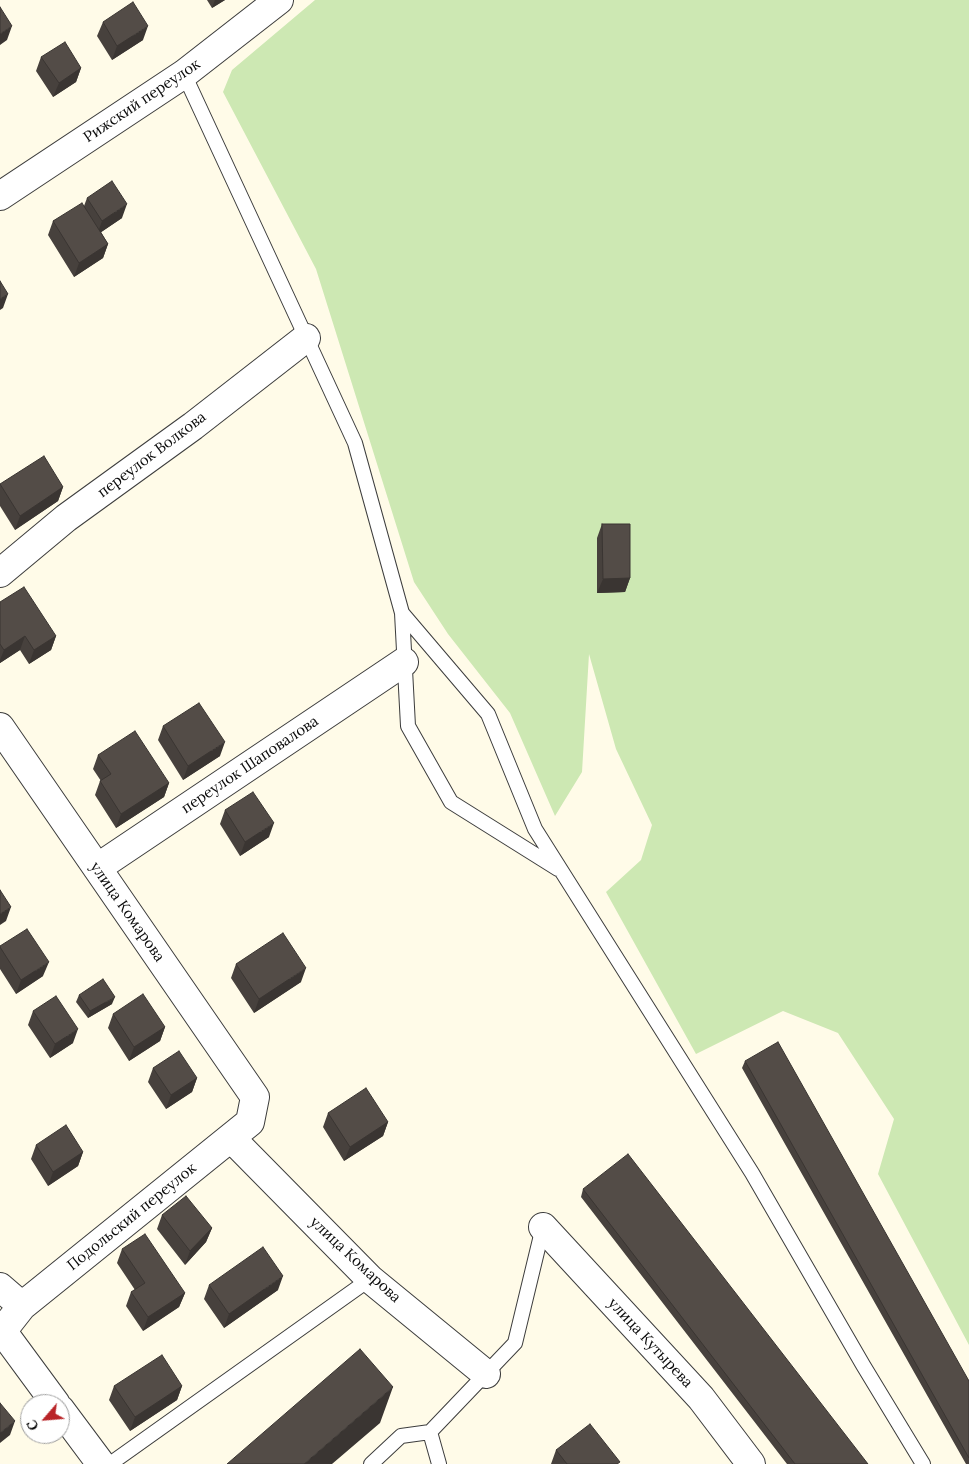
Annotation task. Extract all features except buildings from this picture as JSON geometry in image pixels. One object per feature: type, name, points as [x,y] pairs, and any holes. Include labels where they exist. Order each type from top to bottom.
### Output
[{"type":"street","name":"Рижский переулок","points":[[0,196],[184,74],[279,0]]},
{"type":"street","name":"переулок Волкова","points":[[0,573],[66,518],[193,426],[306,338]]},
{"type":"street","name":"переулок Шаповалова","points":[[97,868],[404,662]]},
{"type":"street","name":"улица Комарова","points":[[0,728],[255,1097]]},
{"type":"street","name":"Подольский переулок","points":[[1,1333],[22,1306],[250,1122],[255,1097]]},
{"type":"street","name":"улица Комарова","points":[[231,1138],[370,1279],[486,1374]]},
{"type":"street","name":"улица Кутырева","points":[[543,1227],[701,1398],[751,1464]]},
{"type":"street","points":[[0,1287],[22,1306]]},
{"type":"street","points":[[1,1333],[48,1394]]},
{"type":"street","points":[[70,1422],[101,1464]]},
{"type":"lane","points":[[184,74],[355,443],[402,613],[408,726],[451,802],[562,871]]},
{"type":"lane","points":[[402,613],[488,714],[535,829],[752,1173],[863,1365],[923,1464]]},
{"type":"lane","points":[[371,1464],[401,1436],[430,1432],[515,1343],[543,1227]]},
{"type":"lane","points":[[110,1464],[370,1279]]},
{"type":"lane","points":[[430,1432],[439,1464]]},
{"type":"green space","points":[[315,0],[969,0],[969,1345],[878,1174],[894,1119],[838,1033],[783,1011],[696,1054],[606,892],[641,860],[652,825],[616,749],[589,654],[582,772],[555,816],[510,713],[448,634],[414,582],[316,269],[223,92],[232,70]]}]
